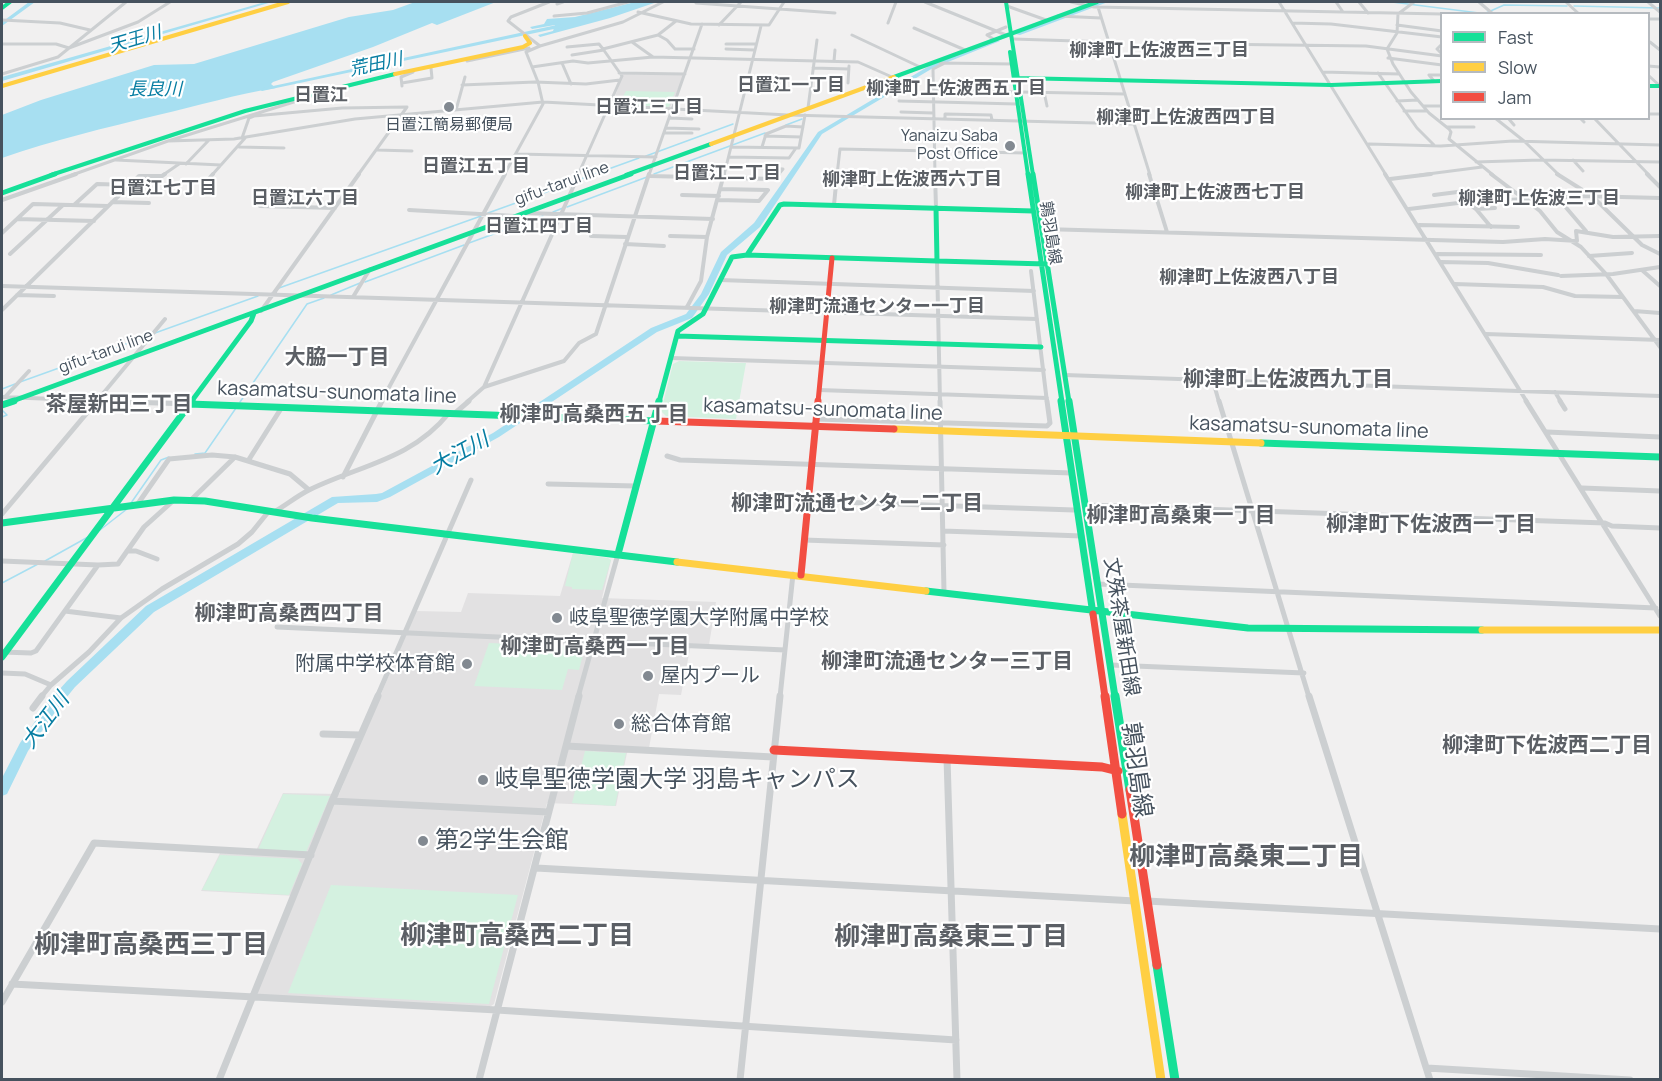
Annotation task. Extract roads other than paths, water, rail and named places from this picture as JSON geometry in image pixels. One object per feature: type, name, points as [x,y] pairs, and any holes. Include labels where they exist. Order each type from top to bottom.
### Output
[{"type":"main road","points":[[2,8],[10,2]]},
{"type":"main road","points":[[2,85],[288,2]]},
{"type":"main road","points":[[1005,3],[1017,78],[1331,85],[1438,79]]},
{"type":"main road","name":"gifu-tarui line","points":[[2,405],[788,115],[806,112],[892,77],[940,62],[964,50],[1046,20],[1061,17],[1086,6],[1096,5]]},
{"type":"main road","name":"鶉羽島線","points":[[1009,34],[1012,64],[1017,78],[1017,104],[1023,121],[1033,211],[1045,264],[1066,435],[1161,1080]]},
{"type":"main road","points":[[2,193],[255,107],[370,79],[514,49],[530,43],[525,36]]},
{"type":"main road","name":"文殊茶屋新田線","points":[[1018,92],[1075,436],[1175,1080]]},
{"type":"main road","points":[[747,255],[780,205],[1033,211]]},
{"type":"main road","points":[[936,208],[937,261]]},
{"type":"main road","points":[[618,554],[677,336],[681,328],[696,320],[732,258],[747,255],[1045,264]]},
{"type":"main road","points":[[797,575],[804,540],[832,258]]},
{"type":"main road","points":[[189,404],[257,312]]},
{"type":"main road","points":[[677,336],[1041,347]]},
{"type":"main road","name":"kasamatsu-sunomata line","points":[[3,654],[189,404],[653,421],[816,423],[940,431],[1660,457]]},
{"type":"main road","points":[[2,523],[174,500],[191,500],[447,535],[1236,627],[1288,630],[1660,630]]},
{"type":"main road","points":[[773,754],[947,759],[1102,767],[1126,774]]},
{"type":"street","points":[[2,74],[58,57],[126,2]]},
{"type":"street","points":[[2,44],[56,44],[69,48],[138,22],[170,2]]},
{"type":"street","points":[[538,45],[536,41],[525,36],[510,24],[509,19],[550,2]]},
{"type":"street","points":[[556,4],[563,2]]},
{"type":"street","points":[[554,16],[587,13],[628,2]]},
{"type":"street","points":[[2,200],[168,141],[294,100],[431,68],[516,52],[623,22],[638,12],[663,2]]},
{"type":"street","points":[[698,2],[696,3],[835,13]]},
{"type":"street","points":[[719,25],[741,2]]},
{"type":"street","points":[[638,12],[676,21],[702,24],[761,26],[771,25],[784,2]]},
{"type":"street","points":[[888,22],[896,2]]},
{"type":"street","points":[[925,2],[996,31],[1009,34],[1108,42]]},
{"type":"street","points":[[932,4],[944,2]]},
{"type":"street","points":[[1071,2],[1086,6]]},
{"type":"street","points":[[1279,2],[1660,616]]},
{"type":"street","points":[[1336,2],[1343,12]]},
{"type":"street","points":[[1359,2],[1368,13]]},
{"type":"street","points":[[1479,2],[1491,11]]},
{"type":"street","points":[[1648,2],[1660,12]]},
{"type":"street","points":[[1005,3],[1046,20]]},
{"type":"street","points":[[1413,3],[1396,17],[1397,33],[1387,49],[1388,58],[1427,111]]},
{"type":"street","points":[[1167,232],[1096,5],[1440,14]]},
{"type":"street","points":[[1333,12],[1342,25]]},
{"type":"street","points":[[1061,17],[1101,18]]},
{"type":"street","points":[[2,20],[60,23],[90,30]]},
{"type":"street","points":[[572,55],[603,50],[658,35],[676,21]]},
{"type":"street","points":[[1292,23],[1342,25],[1440,37]]},
{"type":"street","points":[[33,708],[51,685],[89,652],[121,618],[162,589],[237,544],[272,511],[309,490],[392,458],[437,428],[484,387],[564,361],[579,343],[596,332],[702,24]]},
{"type":"street","points":[[1397,25],[1440,30]]},
{"type":"street","points":[[689,308],[701,281],[707,237],[761,26]]},
{"type":"street","points":[[914,28],[964,50]]},
{"type":"street","points":[[995,40],[987,36],[996,31],[1009,34]]},
{"type":"street","points":[[658,35],[667,39],[675,49],[694,49]]},
{"type":"street","points":[[854,35],[920,67]]},
{"type":"street","points":[[560,40],[572,55],[573,61]]},
{"type":"street","points":[[729,157],[789,158],[796,148],[799,148],[817,40]]},
{"type":"street","points":[[632,42],[653,57]]},
{"type":"street","points":[[484,387],[622,76],[599,44],[567,47]]},
{"type":"street","points":[[726,44],[756,44]]},
{"type":"street","points":[[1206,44],[1366,46],[1440,55]]},
{"type":"street","points":[[343,477],[376,411],[543,102],[526,52],[538,45]]},
{"type":"street","points":[[473,60],[514,49]]},
{"type":"street","points":[[726,49],[754,50]]},
{"type":"street","points":[[834,61],[835,50]]},
{"type":"street","points":[[532,68],[573,61],[584,63],[653,57],[834,61],[865,63],[892,77]]},
{"type":"street","points":[[1388,58],[1440,65]]},
{"type":"street","points":[[848,83],[850,62]]},
{"type":"street","points":[[936,208],[933,69],[940,62],[1012,64]]},
{"type":"street","points":[[562,63],[571,84]]},
{"type":"street","points":[[413,72],[401,76],[402,84],[432,78],[431,68]]},
{"type":"street","points":[[813,68],[849,69]]},
{"type":"street","points":[[2,69],[10,69]]},
{"type":"street","points":[[1323,72],[1399,74]]},
{"type":"street","points":[[619,73],[685,74]]},
{"type":"street","points":[[1378,73],[1417,128],[1434,146]]},
{"type":"street","points":[[456,110],[465,77]]},
{"type":"street","points":[[462,85],[538,82],[571,84],[620,80]]},
{"type":"street","points":[[933,90],[1125,94]]},
{"type":"street","points":[[1044,93],[1047,106]]},
{"type":"street","points":[[1397,101],[1418,100]]},
{"type":"street","points":[[899,101],[1017,104]]},
{"type":"street","points":[[168,141],[244,137],[403,114],[543,102],[788,115]]},
{"type":"street","points":[[1424,106],[1440,106]]},
{"type":"street","points":[[206,182],[239,147],[249,118],[254,116],[321,110],[407,107],[257,312]]},
{"type":"street","points":[[317,125],[321,110]]},
{"type":"street","points":[[1404,111],[1427,111],[1439,117]]},
{"type":"street","points":[[806,112],[851,117],[933,116]]},
{"type":"street","points":[[901,112],[945,119],[1134,124]]},
{"type":"street","points":[[670,118],[692,119]]},
{"type":"street","points":[[1442,120],[1451,132],[1448,136],[1454,145],[1540,211],[1557,232],[1574,241],[1590,256],[1660,347]]},
{"type":"street","points":[[1498,120],[1524,141],[1553,171],[1592,196],[1642,245],[1660,254]]},
{"type":"street","points":[[1510,120],[1514,126]]},
{"type":"street","points":[[1596,120],[1660,187]]},
{"type":"street","points":[[762,147],[765,136],[786,126],[803,127]]},
{"type":"street","points":[[1448,127],[1474,127]]},
{"type":"street","points":[[666,131],[699,129]]},
{"type":"street","points":[[666,131],[692,134]]},
{"type":"street","points":[[765,136],[801,137]]},
{"type":"street","points":[[186,164],[209,140]]},
{"type":"street","points":[[1369,144],[1434,146],[1524,141],[1660,145]]},
{"type":"street","points":[[239,147],[284,148]]},
{"type":"street","points":[[731,147],[796,148]]},
{"type":"street","points":[[834,205],[840,148],[1025,153]]},
{"type":"street","points":[[377,150],[412,151]]},
{"type":"street","points":[[516,154],[656,157]]},
{"type":"street","points":[[114,160],[221,165]]},
{"type":"street","points":[[1476,162],[1540,160],[1660,162]]},
{"type":"street","points":[[1573,160],[1583,171]]},
{"type":"street","points":[[2,310],[139,176],[162,176],[179,164]]},
{"type":"street","points":[[1390,178],[1482,166]]},
{"type":"street","points":[[650,176],[775,179],[783,169],[726,167]]},
{"type":"street","points":[[836,183],[935,186]]},
{"type":"street","points":[[74,205],[97,184],[130,185]]},
{"type":"street","points":[[682,195],[759,201],[768,190],[720,189]]},
{"type":"street","points":[[1434,195],[1473,190]]},
{"type":"street","points":[[1488,201],[1592,196],[1660,198]]},
{"type":"street","points":[[1557,197],[1586,231]]},
{"type":"street","points":[[112,202],[149,203]]},
{"type":"street","points":[[1409,209],[1466,202],[1476,209],[1491,227]]},
{"type":"street","points":[[2,233],[33,204],[108,206]]},
{"type":"street","points":[[10,255],[63,205]]},
{"type":"street","points":[[260,206],[335,208]]},
{"type":"street","points":[[1476,209],[1495,208]]},
{"type":"street","points":[[409,210],[515,216]]},
{"type":"street","points":[[524,213],[713,219]]},
{"type":"street","points":[[17,219],[94,221]]},
{"type":"street","points":[[2,225],[10,225]]},
{"type":"street","points":[[1419,225],[1518,227]]},
{"type":"street","points":[[1042,229],[1503,242],[1545,239],[1574,241]]},
{"type":"street","points":[[1574,241],[1577,241],[1576,231],[1613,237],[1660,236]]},
{"type":"street","points":[[591,236],[627,237]]},
{"type":"street","points":[[670,236],[707,237]]},
{"type":"street","points":[[625,244],[664,246]]},
{"type":"street","points":[[1590,256],[1632,253]]},
{"type":"street","points":[[1437,255],[1541,255]]},
{"type":"street","points":[[937,261],[945,592]]},
{"type":"street","points":[[1442,262],[1488,263],[1560,276],[1643,271],[1660,267]]},
{"type":"street","points":[[353,297],[370,269]]},
{"type":"street","points":[[816,423],[940,422],[1047,426],[1050,423],[1031,271]]},
{"type":"street","points":[[1643,271],[1660,286]]},
{"type":"street","points":[[720,280],[1034,291]]},
{"type":"street","points":[[1455,284],[1543,287],[1575,296],[1623,297]]},
{"type":"street","points":[[2,286],[1037,318]]},
{"type":"street","points":[[17,295],[54,296]]},
{"type":"street","points":[[1634,311],[1660,313]]},
{"type":"street","points":[[2,514],[165,319]]},
{"type":"street","points":[[1486,334],[1660,340]]},
{"type":"street","points":[[671,358],[1044,370]]},
{"type":"street","points":[[3,397],[29,372]]},
{"type":"street","points":[[1065,375],[1660,396]]},
{"type":"street","points":[[1213,381],[1288,630],[1304,674],[1430,1080]]},
{"type":"street","points":[[819,390],[1047,398]]},
{"type":"street","points":[[1555,392],[1565,409]]},
{"type":"street","points":[[3,397],[189,404]]},
{"type":"street","points":[[248,461],[282,407]]},
{"type":"street","points":[[1547,432],[1660,437]]},
{"type":"street","points":[[137,505],[169,459],[212,455],[248,461],[294,476],[309,490]]},
{"type":"street","points":[[667,456],[680,460],[1072,473]]},
{"type":"street","points":[[191,500],[235,458]]},
{"type":"street","points":[[219,1080],[332,801],[471,480]]},
{"type":"street","points":[[548,484],[636,486]]},
{"type":"street","points":[[1582,488],[1660,490]]},
{"type":"street","points":[[2,561],[115,566],[144,527],[174,500]]},
{"type":"street","points":[[808,501],[1074,510]]},
{"type":"street","points":[[1085,505],[1660,528]]},
{"type":"street","points":[[943,531],[1082,536]]},
{"type":"street","points":[[804,540],[944,545]]},
{"type":"street","points":[[127,551],[136,551],[158,560]]},
{"type":"street","points":[[479,1080],[618,554]]},
{"type":"street","points":[[3,654],[36,651],[98,566]]},
{"type":"street","points":[[740,1080],[773,754],[785,650],[797,575]]},
{"type":"street","points":[[1098,584],[1656,608]]},
{"type":"street","points":[[65,611],[121,618]]},
{"type":"street","points":[[277,627],[785,650]]},
{"type":"street","points":[[1110,665],[1304,674]]},
{"type":"street","points":[[2,673],[25,674],[51,685]]},
{"type":"street","points":[[323,734],[360,735]]},
{"type":"street","points":[[566,746],[773,754]]},
{"type":"street","points":[[947,759],[957,1080]]},
{"type":"street","points":[[332,801],[548,812]]},
{"type":"street","points":[[2,1002],[94,843],[311,855]]},
{"type":"street","points":[[536,868],[1135,901]]},
{"type":"street","points":[[1147,901],[1660,929]]},
{"type":"street","points":[[12,984],[497,1010],[956,1040]]},
{"type":"street","points":[[1427,1068],[1630,1080]]},
{"type":"water","name":"長良川","points":[[415,2],[496,2],[437,25],[432,23],[373,47],[273,82],[271,84],[276,88],[99,130],[2,158],[2,115],[41,100],[154,65],[194,64],[349,17],[393,10]]},
{"type":"water","points":[[635,2],[657,2],[610,18],[540,37],[538,35],[553,31],[555,25],[532,29],[530,27],[544,24],[547,19],[575,17]]},
{"type":"waterway","points":[[2,24],[32,2]]},
{"type":"waterway","name":"天王川","points":[[2,79],[269,2]]},
{"type":"waterway","name":"大江川","points":[[1018,34],[1105,2]]},
{"type":"waterway","points":[[1392,2],[1471,12]]},
{"type":"waterway","points":[[1488,12],[1504,5],[1567,6]]},
{"type":"waterway","points":[[1574,6],[1660,8]]},
{"type":"waterway","name":"荒田川","points":[[262,89],[566,25]]},
{"type":"waterway","name":"大江川","points":[[2,790],[24,747],[54,704],[71,684],[150,609],[336,500],[377,498],[386,495],[496,435],[654,330],[689,316],[705,294],[724,254],[757,225],[820,133],[931,67],[997,41]]},
{"type":"waterway","points":[[786,125],[802,119]]},
{"type":"waterway","points":[[646,156],[733,124]]},
{"type":"waterway","points":[[654,174],[765,133]]},
{"type":"waterway","points":[[578,180],[639,158]]},
{"type":"waterway","points":[[567,207],[647,177]]},
{"type":"waterway","points":[[488,213],[574,182]]},
{"type":"waterway","points":[[553,212],[563,208]]},
{"type":"waterway","points":[[279,288],[481,216]]},
{"type":"waterway","points":[[469,243],[543,216]]},
{"type":"waterway","points":[[365,282],[464,245]]},
{"type":"waterway","points":[[331,295],[360,283]]},
{"type":"waterway","points":[[155,333],[258,296]]},
{"type":"waterway","points":[[240,402],[307,304],[324,298]]},
{"type":"waterway","points":[[20,382],[148,336]]},
{"type":"waterway","points":[[2,389],[15,384]]},
{"type":"waterway","points":[[195,454],[205,453],[236,408]]},
{"type":"waterway","points":[[2,410],[7,415],[2,417]]},
{"type":"waterway","points":[[131,503],[161,460],[169,457]]},
{"type":"waterway","points":[[100,530],[127,509]]},
{"type":"waterway","points":[[45,561],[88,537]]},
{"type":"waterway","points":[[2,583],[38,564]]},
{"type":"place","name":"日置江簡易郵便局","points":[[449,107]]},
{"type":"place","name":"Yanaizu Saba Post Office","points":[[1010,146]]},
{"type":"place","name":"岐阜聖徳学園大学附属中学校","points":[[557,618]]},
{"type":"place","name":"附属中学校体育館","points":[[467,664]]},
{"type":"place","name":"屋内プール","points":[[648,676]]},
{"type":"place","name":"総合体育館","points":[[619,724]]},
{"type":"place","name":"岐阜聖徳学園大学 羽島キャンパス","points":[[483,780]]},
{"type":"place","name":"第2学生会館","points":[[423,841]]},
{"type":"district","name":"柳津町上佐波西三丁目","points":[[1159,51]]},
{"type":"district","name":"日置江一丁目","points":[[791,86]]},
{"type":"district","name":"柳津町上佐波西五丁目","points":[[956,89]]},
{"type":"district","name":"日置江","points":[[321,96]]},
{"type":"district","name":"日置江三丁目","points":[[649,108]]},
{"type":"district","name":"柳津町上佐波西四丁目","points":[[1186,118]]},
{"type":"district","name":"日置江五丁目","points":[[476,167]]},
{"type":"district","name":"日置江二丁目","points":[[727,174]]},
{"type":"district","name":"柳津町上佐波西六丁目","points":[[912,180]]},
{"type":"district","name":"日置江七丁目","points":[[163,189]]},
{"type":"district","name":"柳津町上佐波西七丁目","points":[[1215,193]]},
{"type":"district","name":"日置江六丁目","points":[[305,199]]},
{"type":"district","name":"柳津町上佐波三丁目","points":[[1539,199]]},
{"type":"district","name":"日置江四丁目","points":[[539,227]]},
{"type":"district","name":"柳津町上佐波西八丁目","points":[[1249,278]]},
{"type":"district","name":"柳津町流通センター一丁目","points":[[877,307]]},
{"type":"district","name":"大脇一丁目","points":[[337,358]]},
{"type":"district","name":"柳津町上佐波西九丁目","points":[[1288,380]]},
{"type":"district","name":"茶屋新田三丁目","points":[[119,405]]},
{"type":"district","name":"柳津町高桑西五丁目","points":[[594,415]]},
{"type":"district","name":"柳津町流通センター二丁目","points":[[857,504]]},
{"type":"district","name":"柳津町高桑東一丁目","points":[[1181,516]]},
{"type":"district","name":"柳津町下佐波西一丁目","points":[[1431,525]]},
{"type":"district","name":"柳津町高桑西四丁目","points":[[289,614]]},
{"type":"district","name":"柳津町高桑西一丁目","points":[[595,647]]},
{"type":"district","name":"柳津町流通センター三丁目","points":[[947,662]]},
{"type":"district","name":"柳津町下佐波西二丁目","points":[[1547,746]]},
{"type":"district","name":"柳津町高桑東二丁目","points":[[1246,858]]},
{"type":"district","name":"柳津町高桑西二丁目","points":[[517,937]]},
{"type":"district","name":"柳津町高桑東三丁目","points":[[951,938]]},
{"type":"district","name":"柳津町高桑西三丁目","points":[[151,946]]}]
